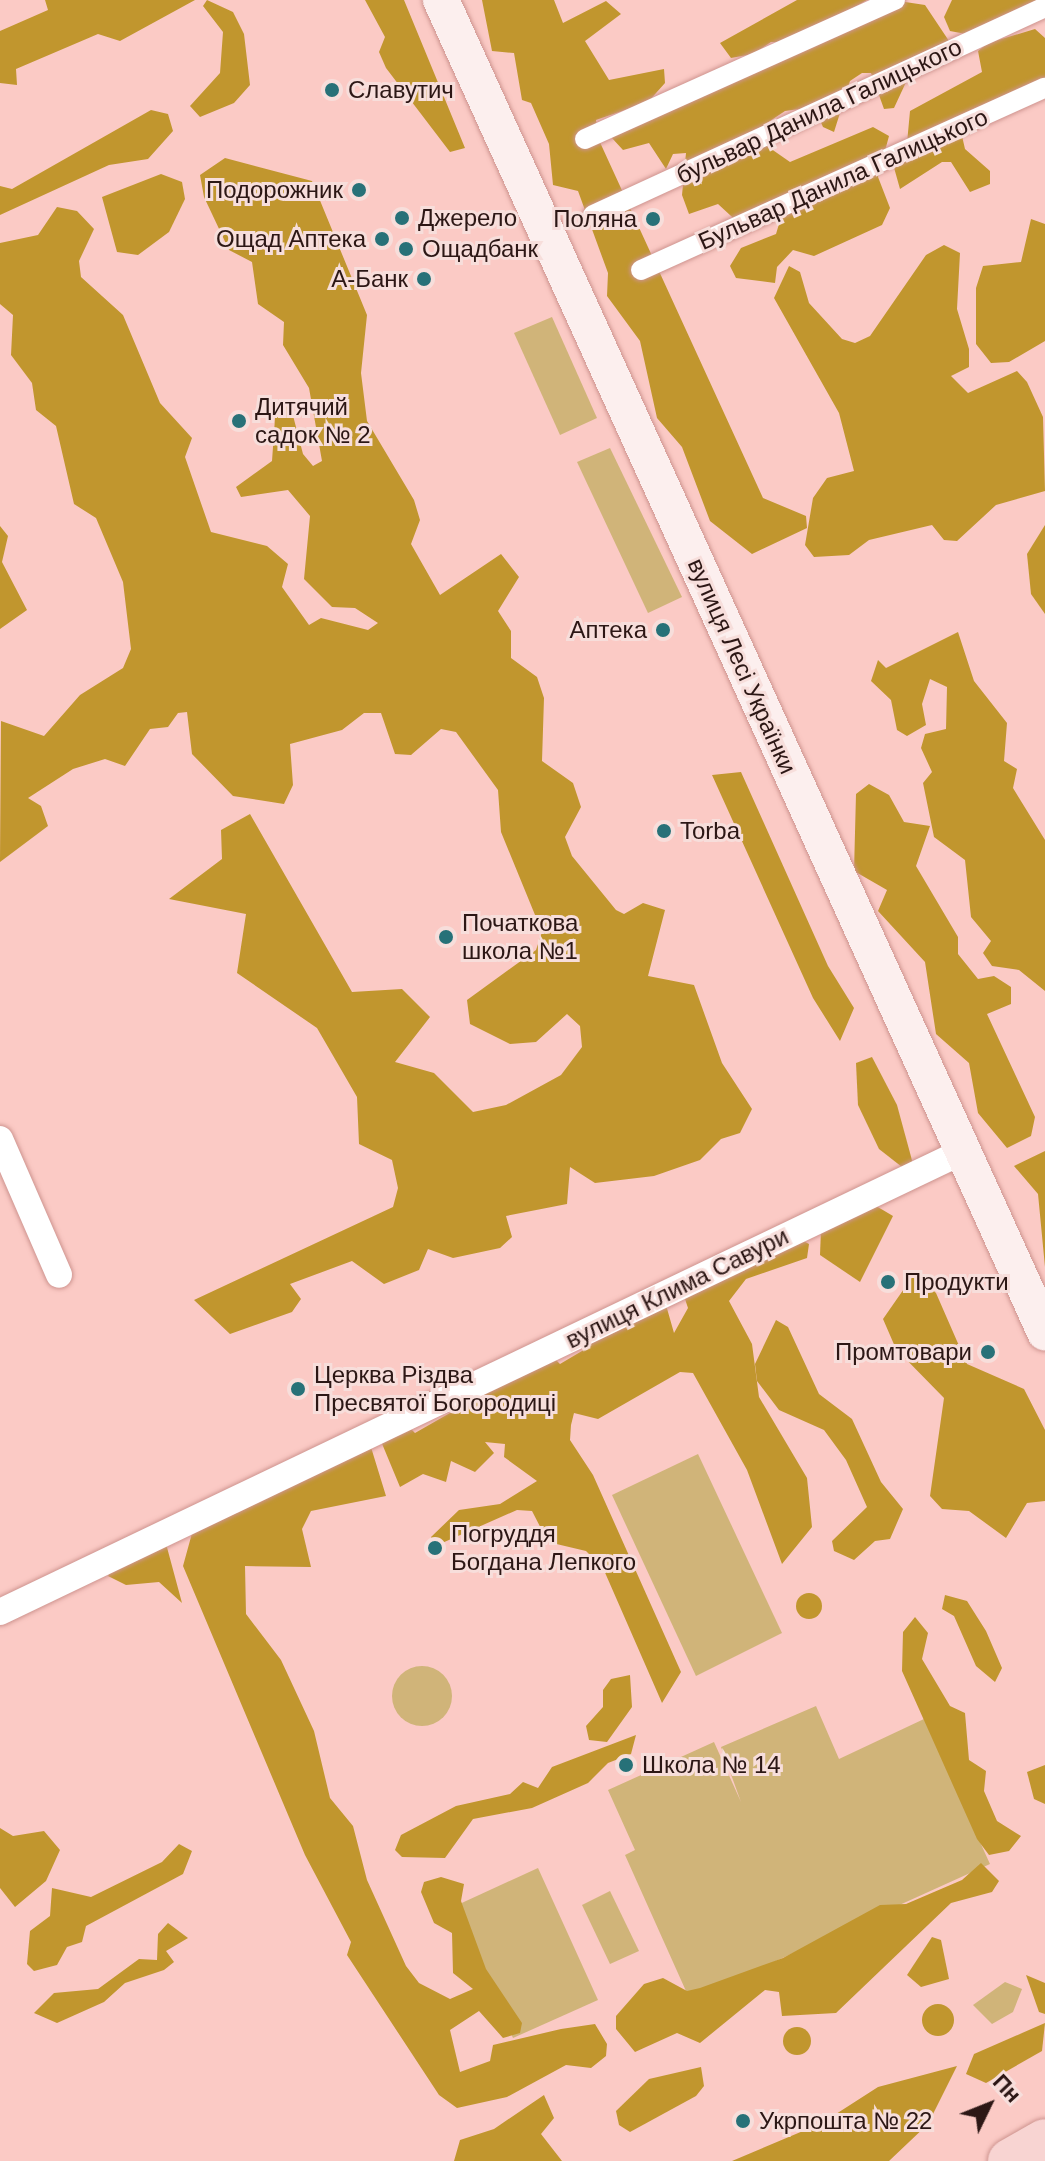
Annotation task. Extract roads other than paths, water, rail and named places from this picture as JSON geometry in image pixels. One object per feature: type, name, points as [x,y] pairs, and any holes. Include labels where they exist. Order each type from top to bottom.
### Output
[{"type":"highway","points":[[1010,2161],[1045,2141]]},
{"type":"main road","name":"вулиця Лесі Українки","points":[[441,0],[1045,1332]]},
{"type":"street","points":[[585,139],[895,0]]},
{"type":"street","name":"бульвар Данила Галицького","points":[[593,215],[1045,7]]},
{"type":"street","name":"Бульвар Данила Галицького","points":[[641,270],[1045,88]]},
{"type":"street","points":[[0,1139],[59,1275]]},
{"type":"street","name":"вулиця Клима Савури","points":[[0,1612],[964,1151]]},
{"type":"place","name":"Славутич","points":[[332,90]]},
{"type":"place","name":"Подорожник","points":[[359,190]]},
{"type":"place","name":"Джерело","points":[[402,218]]},
{"type":"place","name":"Поляна","points":[[653,219]]},
{"type":"place","name":"Ощад Аптека","points":[[382,239]]},
{"type":"place","name":"Ощадбанк","points":[[406,249]]},
{"type":"place","name":"А-Банк","points":[[424,279]]},
{"type":"place","name":"Дитячий садок № 2","points":[[239,421]]},
{"type":"place","name":"Аптека","points":[[663,630]]},
{"type":"place","name":"Torba","points":[[664,831]]},
{"type":"place","name":"Початкова школа №1","points":[[446,937]]},
{"type":"place","name":"Продукти","points":[[888,1282]]},
{"type":"place","name":"Промтовари","points":[[988,1352]]},
{"type":"place","name":"Церква Різдва Пресвятої Богородиці","points":[[298,1389]]},
{"type":"place","name":"Погруддя Богдана Лепкого","points":[[435,1548]]},
{"type":"place","name":"Школа № 14","points":[[626,1765]]},
{"type":"place","name":"Укрпошта № 22","points":[[743,2121]]}]
